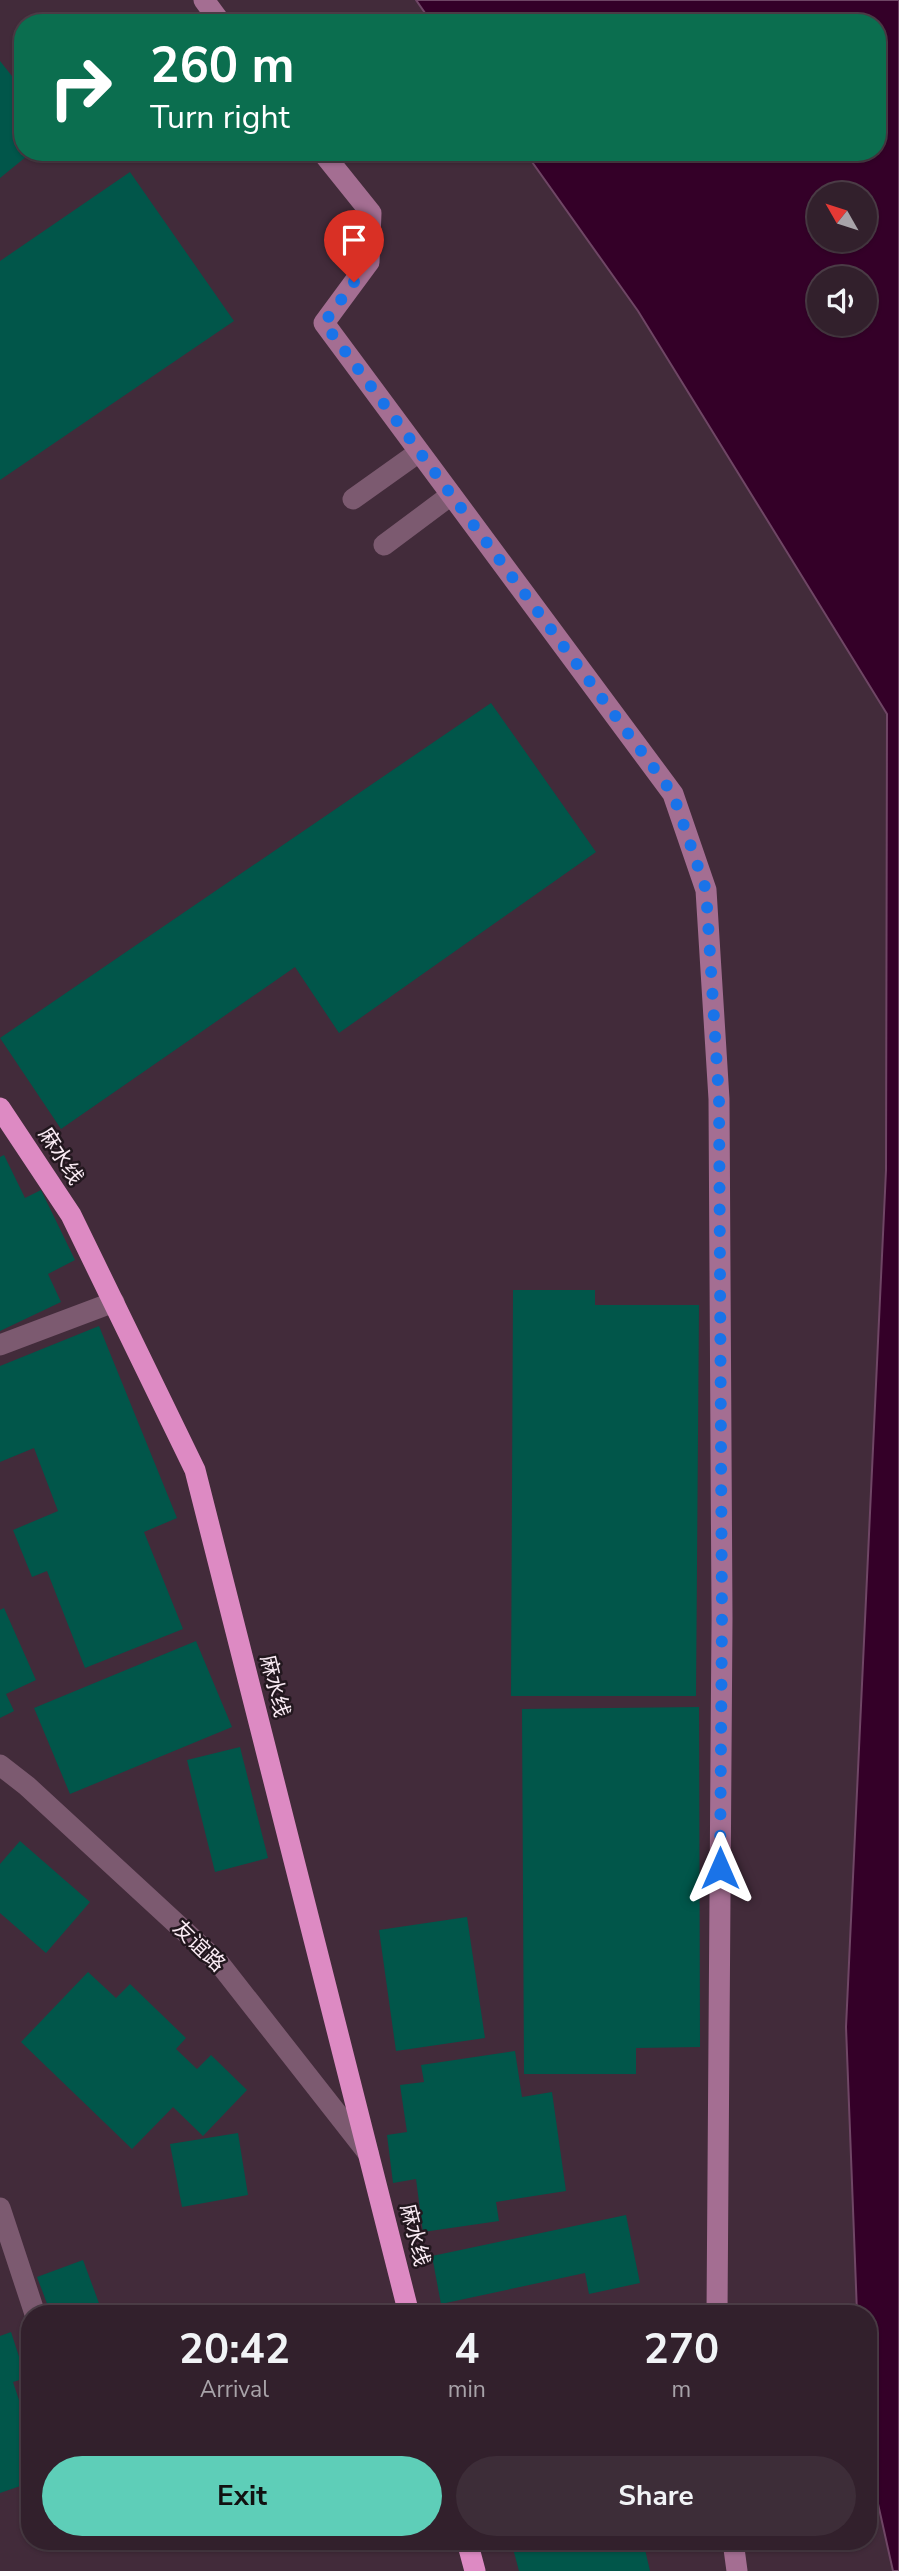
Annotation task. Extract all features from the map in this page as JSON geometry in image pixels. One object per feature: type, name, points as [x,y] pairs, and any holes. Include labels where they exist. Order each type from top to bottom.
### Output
[{"type":"highway","name":"麻水线","points":[[0,1108],[71,1216],[195,1470],[407,2305]]},
{"type":"highway","points":[[469,2550],[475,2571]]},
{"type":"street","points":[[329,161],[371,213],[369,262],[324,323],[673,794],[706,890],[719,1099],[722,1618],[717,2305]]},
{"type":"street","points":[[353,499],[419,452]]},
{"type":"street","points":[[384,545],[452,495]]},
{"type":"street","points":[[0,1345],[114,1302]]},
{"type":"street","name":"友谊路","points":[[0,1765],[27,1786],[219,1963],[369,2153]]},
{"type":"street","points":[[0,2208],[32,2305]]},
{"type":"street","points":[[734,2550],[737,2571]]},
{"type":"shaded area","points":[[416,0],[899,0],[899,2571],[893,2571],[877,2499],[877,2305],[857,2305],[846,2027],[886,1170],[887,714],[638,311],[531,161],[886,161],[886,14],[426,14]]},
{"type":"building","points":[[0,61],[14,79],[14,161],[21,161],[0,178]]},
{"type":"building","points":[[130,172],[234,321],[0,480],[0,261]]},
{"type":"building","points":[[491,703],[596,852],[339,1033],[295,967],[61,1129],[0,1038]]},
{"type":"building","points":[[4,1155],[25,1198],[41,1190],[75,1260],[48,1274],[61,1302],[0,1331],[0,1157]]},
{"type":"building","points":[[513,1290],[595,1290],[595,1305],[699,1305],[696,1696],[511,1696]]},
{"type":"building","points":[[99,1326],[177,1518],[144,1532],[183,1629],[85,1668],[47,1571],[32,1577],[13,1530],[58,1511],[34,1448],[0,1462],[0,1366]]},
{"type":"building","points":[[4,1608],[36,1680],[6,1694],[14,1711],[0,1718],[0,1610]]},
{"type":"building","points":[[196,1641],[232,1727],[70,1794],[34,1708]]},
{"type":"building","points":[[699,1707],[700,2047],[636,2048],[636,2074],[524,2074],[522,1709]]},
{"type":"building","points":[[240,1747],[268,1858],[215,1872],[187,1760]]},
{"type":"building","points":[[20,1841],[90,1902],[46,1953],[0,1913],[0,1864]]},
{"type":"building","points":[[467,1917],[485,2038],[396,2051],[379,1930]]},
{"type":"building","points":[[88,1972],[116,1998],[130,1984],[186,2038],[176,2049],[197,2069],[211,2055],[247,2090],[203,2136],[173,2107],[132,2149],[21,2042]]},
{"type":"building","points":[[515,2051],[522,2097],[552,2092],[566,2191],[496,2202],[499,2221],[423,2232],[416,2179],[393,2183],[387,2135],[407,2132],[400,2085],[424,2082],[421,2065]]},
{"type":"building","points":[[238,2133],[248,2195],[182,2207],[170,2144]]},
{"type":"building","points":[[626,2215],[640,2283],[589,2294],[585,2273],[441,2304],[432,2256]]},
{"type":"building","points":[[83,2260],[100,2305],[48,2305],[37,2277]]},
{"type":"building","points":[[11,2332],[21,2363],[21,2380],[13,2382],[21,2406],[21,2486],[0,2493],[0,2336]]},
{"type":"building","points":[[513,2550],[645,2550],[650,2571],[519,2571]]},
{"type":"route","points":[[354,282],[324,323],[673,794],[706,890],[719,1099],[722,1618],[720,1868]]}]
